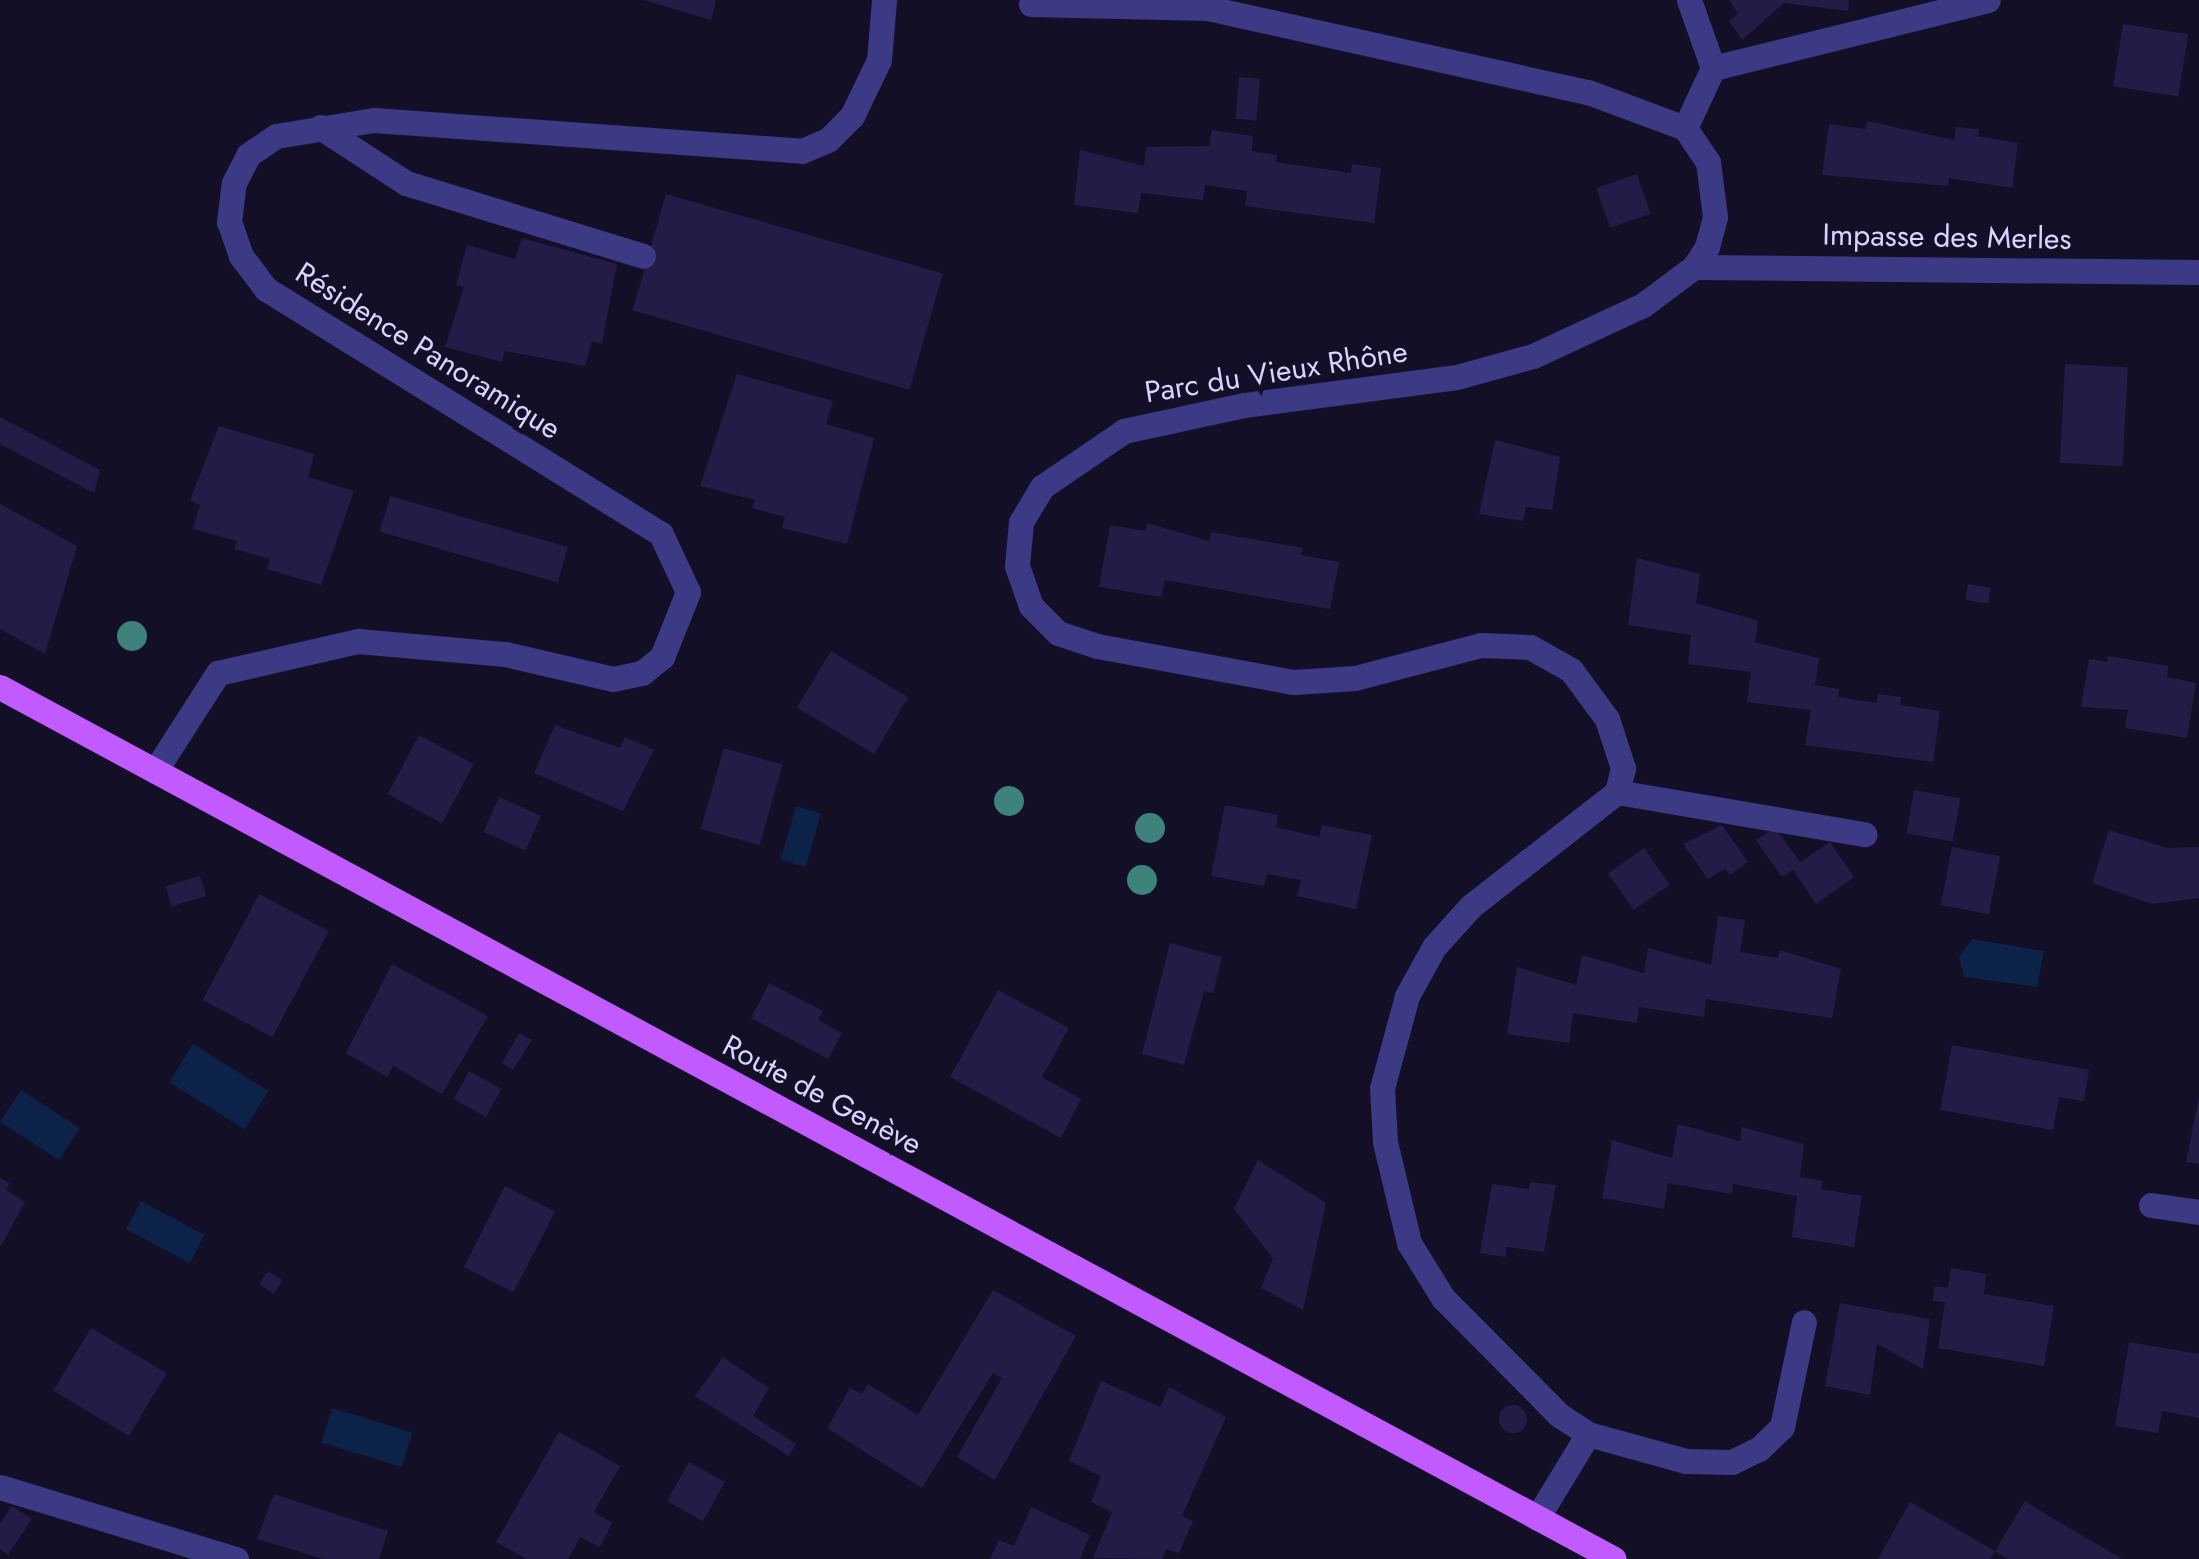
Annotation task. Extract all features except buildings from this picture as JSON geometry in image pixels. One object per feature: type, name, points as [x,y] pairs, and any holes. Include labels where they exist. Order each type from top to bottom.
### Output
[{"type":"main road","name":"Route de Genève","points":[[0,687],[1614,1559]]},
{"type":"street","name":"Résidence Panoramique","points":[[155,772],[218,673],[358,641],[485,652],[613,679],[642,674],[662,656],[682,622],[688,592],[661,534],[266,289],[241,256],[229,222],[234,182],[248,154],[276,136],[374,120],[802,150],[828,140],[852,116],[879,60],[884,0]]},
{"type":"street","points":[[1684,128],[1713,68],[1690,0]]},
{"type":"street","points":[[1713,68],[1988,0]]},
{"type":"street","points":[[1030,4],[1208,8],[1588,92],[1684,128],[1708,162],[1715,217],[1694,267]]},
{"type":"street","points":[[320,127],[406,183],[643,256]]},
{"type":"street","name":"Impasse des Merles","points":[[1694,267],[2199,272]]},
{"type":"street","name":"Parc du Vieux Rhône","points":[[1617,792],[1623,768],[1607,719],[1571,670],[1530,647],[1481,644],[1356,678],[1294,682],[1097,646],[1058,633],[1031,606],[1016,566],[1021,522],[1042,487],[1124,431],[1244,405],[1458,377],[1533,356],[1643,305],[1694,267]]},
{"type":"street","points":[[1804,1322],[1782,1426],[1759,1449],[1732,1462],[1686,1461],[1588,1434],[1522,1382],[1444,1298],[1409,1243],[1385,1142],[1382,1088],[1390,1042],[1434,946],[1504,876],[1581,826],[1617,792],[1864,834]]},
{"type":"street","points":[[2151,1205],[2199,1212]]},
{"type":"street","points":[[1537,1518],[1588,1434]]},
{"type":"street","points":[[0,1487],[236,1559]]},
{"type":"water","points":[[796,806],[821,813],[806,867],[781,860]]},
{"type":"water","points":[[1972,939],[2044,951],[2037,987],[1964,977],[1959,957]]},
{"type":"water","points":[[193,1044],[268,1091],[245,1129],[169,1082]]},
{"type":"water","points":[[21,1090],[80,1128],[59,1160],[0,1122]]},
{"type":"water","points":[[141,1201],[205,1235],[190,1263],[126,1229]]},
{"type":"water","points":[[332,1408],[412,1433],[402,1467],[321,1442]]}]
